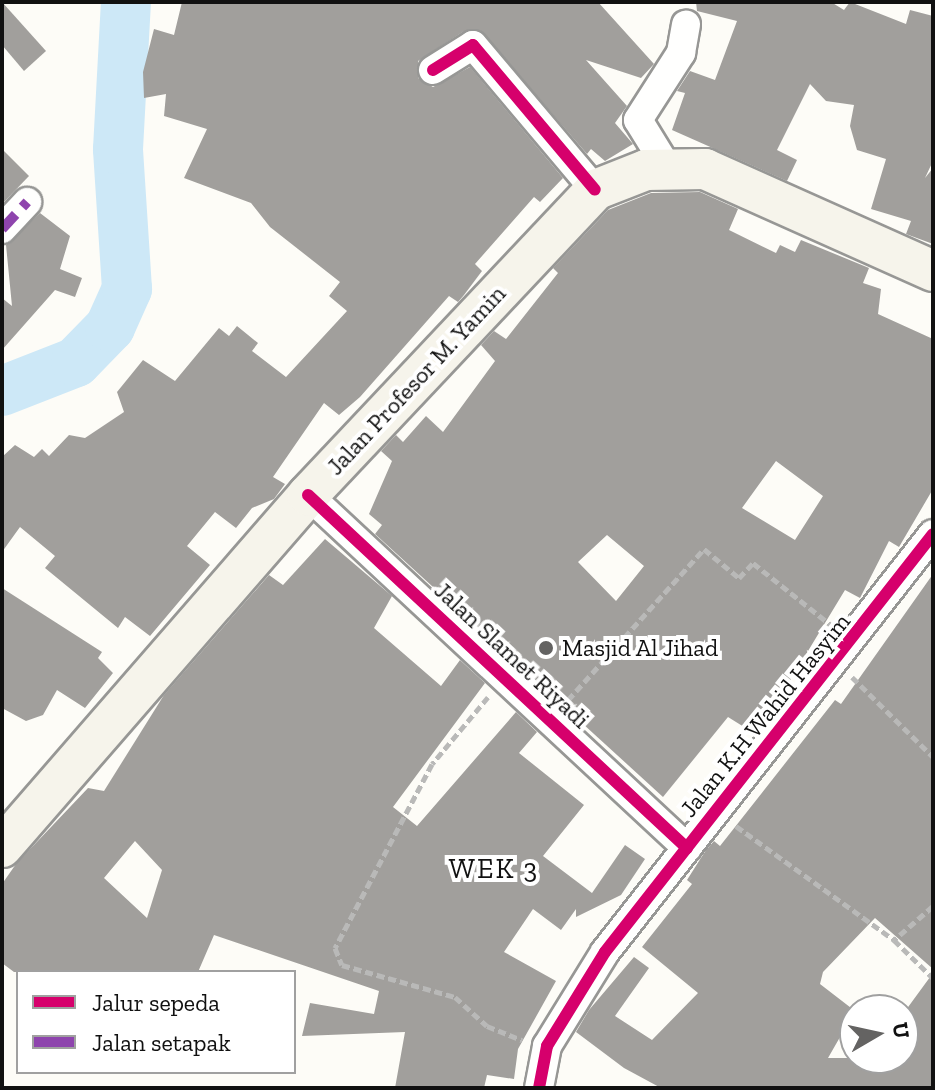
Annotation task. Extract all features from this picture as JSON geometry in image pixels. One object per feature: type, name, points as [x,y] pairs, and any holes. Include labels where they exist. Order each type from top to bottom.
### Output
[{"type":"main road","name":"Jalan Profesor M. Yamin","points":[[2,847],[308,495],[595,190],[667,167],[724,175],[933,271]]},
{"type":"street","points":[[667,167],[638,120],[681,53],[686,24]]},
{"type":"street","points":[[433,70],[473,45],[595,190]]},
{"type":"street","points":[[2,229],[27,202]]},
{"type":"street","name":"Jalan Slamet Riyadi","points":[[308,495],[687,848]]},
{"type":"street","name":"Jalan K.H Wahid Hasyim","points":[[539,1088],[547,1046],[605,952],[844,653],[933,534]]},
{"type":"path","points":[[549,722],[704,549],[739,578],[753,563],[844,653],[933,757]]},
{"type":"path","points":[[504,678],[432,764],[335,948],[342,965],[455,997],[502,1036],[547,1046]]},
{"type":"path","points":[[717,812],[894,940],[933,978]]},
{"type":"path","points":[[894,940],[933,906]]},
{"type":"building","points":[[2,2],[46,51],[24,71],[2,45]]},
{"type":"building","points":[[182,2],[598,2],[654,64],[641,78],[586,60],[627,106],[615,123],[633,144],[605,161],[591,149],[587,154],[480,30],[464,31],[418,61],[418,78],[433,87],[470,67],[563,178],[540,202],[534,197],[475,264],[482,271],[458,302],[449,296],[360,397],[339,415],[324,403],[273,477],[285,484],[274,499],[252,508],[236,528],[215,512],[187,546],[210,565],[150,636],[125,617],[118,628],[45,568],[55,556],[20,527],[2,552],[2,457],[15,445],[34,457],[42,449],[49,456],[69,435],[85,438],[124,412],[117,392],[143,360],[175,381],[219,328],[229,336],[237,326],[258,343],[252,351],[286,377],[347,311],[329,296],[340,282],[270,227],[251,203],[184,178],[207,129],[164,116],[166,94],[144,98],[143,72],[154,29],[174,35]]},
{"type":"building","points":[[696,2],[831,2],[844,10],[850,2],[906,24],[910,10],[933,16],[933,161],[925,178],[933,168],[933,244],[906,234],[911,221],[871,209],[886,159],[857,150],[850,126],[854,105],[826,101],[810,84],[777,150],[797,160],[787,181],[672,130],[685,93],[677,91],[690,71],[715,80],[737,21],[697,11]]},
{"type":"building","points":[[2,149],[29,176],[2,204]]},
{"type":"building","points":[[700,192],[738,209],[729,230],[776,253],[780,245],[795,252],[801,240],[869,268],[863,283],[881,289],[878,314],[933,339],[933,489],[899,547],[889,541],[860,598],[845,590],[771,712],[752,732],[728,717],[663,797],[375,534],[382,525],[369,514],[392,461],[381,451],[396,435],[403,442],[426,416],[443,432],[495,361],[481,345],[494,331],[506,339],[558,273],[553,268],[608,210],[651,193]],"holes":[[[776,461],[823,496],[795,540],[742,508]],[[607,535],[644,566],[616,601],[578,562]]]},
{"type":"building","points":[[40,213],[70,236],[60,269],[82,278],[75,297],[55,290],[2,350],[2,298],[12,306],[6,245]]},
{"type":"building","points":[[325,539],[392,596],[374,628],[441,686],[460,660],[485,683],[393,807],[417,826],[516,712],[537,732],[519,753],[584,805],[543,856],[592,893],[625,845],[645,859],[621,895],[576,917],[576,909],[561,930],[533,909],[504,952],[556,981],[518,1049],[514,1079],[487,1075],[484,1088],[395,1088],[405,1032],[302,1036],[310,1003],[374,1014],[379,991],[214,935],[199,970],[14,972],[2,963],[2,884],[16,864],[88,788],[104,791],[164,695],[269,575],[283,585]],"holes":[[[135,841],[162,870],[147,918],[104,878]]]},
{"type":"building","points":[[933,574],[933,969],[875,918],[823,972],[820,984],[839,999],[839,1039],[828,1058],[839,1058],[839,1074],[919,1074],[918,994],[933,973],[933,1088],[661,1088],[624,1068],[576,1032],[589,1010],[634,957],[649,968],[615,1016],[652,1040],[698,993],[642,947],[692,884],[687,880],[706,850],[714,841],[720,846],[835,700],[841,704]]},
{"type":"building","points":[[2,588],[102,652],[98,658],[113,673],[85,708],[57,690],[43,715],[26,721],[2,708]]},
{"type":"waterway","points":[[2,391],[76,362],[110,327],[127,289],[118,149],[126,2]]},
{"type":"marked path","points":[[2,229],[27,202]]},
{"type":"cycle path","points":[[433,70],[473,45],[595,190]]},
{"type":"cycle path","points":[[308,495],[687,848]]},
{"type":"cycle path","points":[[539,1088],[547,1046],[605,952],[933,534]]},
{"type":"place","name":"Masjid Al Jihad","points":[[546,648]]},
{"type":"district","name":"WEK 3","points":[[494,869]]}]
